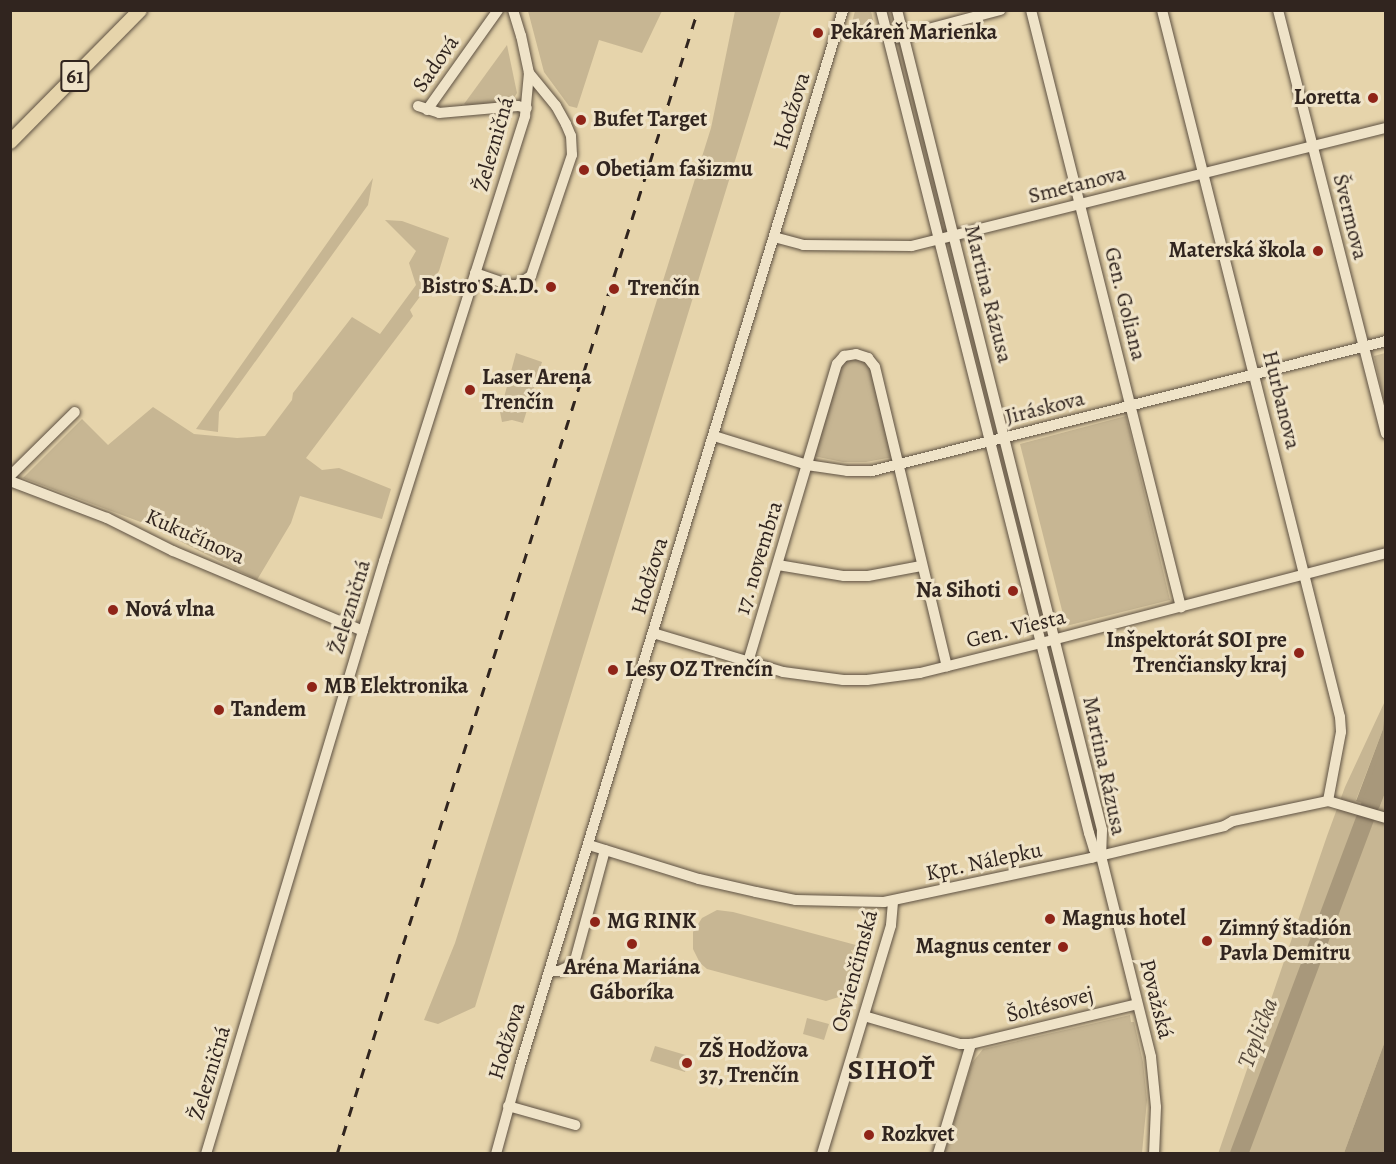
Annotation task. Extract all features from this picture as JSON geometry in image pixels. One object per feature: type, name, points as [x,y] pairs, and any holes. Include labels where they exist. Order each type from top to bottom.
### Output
[{"type":"main road","name":"61","points":[[10,142],[140,10]]},
{"type":"street","name":"Sadová","points":[[498,10],[423,108],[439,113],[518,105],[527,108]]},
{"type":"street","points":[[475,273],[509,285],[517,285],[531,276],[572,155],[571,136],[566,124],[556,106],[529,73],[513,10]]},
{"type":"street","name":"Hodžova","points":[[496,1154],[508,1106],[843,10]]},
{"type":"street","name":"Martina Rázusa","points":[[881,10],[1091,841],[1094,849],[1101,856]]},
{"type":"street","name":"Martina Rázusa","points":[[897,10],[1102,830],[1101,856]]},
{"type":"street","points":[[889,39],[1000,10]]},
{"type":"street","name":"Gen. Goliana","points":[[1031,10],[1181,607]]},
{"type":"street","name":"Hurbanova","points":[[1162,10],[1340,717],[1341,732],[1328,801]]},
{"type":"street","name":"Švermova","points":[[1278,10],[1386,433]]},
{"type":"street","name":"Železničná","points":[[206,1154],[363,631],[527,108],[529,73]]},
{"type":"street","name":"Smetanova","points":[[774,237],[803,246],[912,246],[1386,128]]},
{"type":"street","name":"Jiráskova","points":[[714,436],[807,465],[847,471],[872,471],[1386,341]]},
{"type":"street","name":"17. novembra","points":[[748,662],[837,364],[844,356],[856,354],[868,358],[875,367],[898,465]]},
{"type":"street","points":[[10,478],[75,412]]},
{"type":"street","points":[[898,465],[947,666]]},
{"type":"street","name":"Kukučínova","points":[[10,478],[107,518],[173,551],[363,631]]},
{"type":"street","name":"Gen. Viesta","points":[[653,633],[783,672],[843,680],[890,677],[1055,640],[1386,553]]},
{"type":"street","points":[[778,565],[844,576],[868,576],[921,566]]},
{"type":"street","name":"Kpt. Nálepku","points":[[589,845],[699,879],[796,900],[893,901],[1101,856],[1224,826],[1233,821],[1328,801],[1383,818]]},
{"type":"street","points":[[549,971],[559,971],[574,964],[605,850]]},
{"type":"street","name":"Považská","points":[[1101,856],[1154,1082],[1154,1154]]},
{"type":"street","name":"Osvienčimská","points":[[822,1154],[891,925],[893,901]]},
{"type":"street","name":"Šoltésovej","points":[[864,1016],[960,1044],[971,1044],[1137,1004]]},
{"type":"street","points":[[938,1154],[971,1044]]},
{"type":"street","points":[[508,1106],[575,1125]]},
{"type":"shaded area","points":[[528,10],[662,11],[642,53],[599,40],[577,108],[569,106],[544,72]]},
{"type":"shaded area","points":[[735,11],[781,11],[475,1007],[438,1024],[424,1020],[455,943],[711,128]]},
{"type":"shaded area","points":[[855,11],[871,11],[873,20],[864,31],[853,34],[850,30]]},
{"type":"shaded area","points":[[898,43],[901,43],[949,229],[947,232],[943,231]]},
{"type":"shaded area","points":[[507,45],[517,93],[512,101],[468,106],[464,104]]},
{"type":"shaded area","points":[[373,178],[368,205],[219,412],[218,432],[196,429]]},
{"type":"shaded area","points":[[385,220],[402,221],[449,238],[439,271],[410,310],[413,316],[306,458],[322,470],[339,468],[391,489],[382,519],[300,496],[291,523],[257,580],[146,524],[23,478],[82,419],[108,445],[153,407],[194,434],[237,438],[265,436],[292,400],[293,393],[352,317],[380,334],[416,285],[409,263],[416,251]]},
{"type":"shaded area","points":[[951,244],[998,433],[994,432],[948,246]]},
{"type":"shaded area","points":[[516,353],[542,362],[523,423],[512,420],[502,422],[500,412]]},
{"type":"shaded area","points":[[1386,353],[1385,406],[1374,356]]},
{"type":"shaded area","points":[[850,358],[864,360],[870,368],[893,457],[866,462],[843,462],[813,456],[840,367]]},
{"type":"shaded area","points":[[1126,416],[1170,600],[1066,626],[1020,444]]},
{"type":"shaded area","points":[[1001,445],[1048,633],[1044,631],[998,447]]},
{"type":"shaded area","points":[[1050,646],[1053,646],[1100,837],[1097,837]]},
{"type":"shaded area","points":[[1385,701],[1383,729],[1356,800],[1378,808],[1385,793],[1385,1041],[1344,1153],[1218,1154],[1345,787]]},
{"type":"shaded area","points":[[1385,701],[1385,793],[1379,808],[1356,801],[1383,729]]},
{"type":"shaded area","points":[[717,910],[733,912],[867,948],[865,954],[851,950],[857,965],[854,984],[842,996],[826,1001],[707,969],[700,963],[693,949],[693,932],[702,918]]},
{"type":"shaded area","points":[[1130,1015],[1131,1022],[1134,1022],[1143,1062],[1147,1100],[1142,1153],[944,1153],[972,1063],[983,1049]]},
{"type":"shaded area","points":[[807,1018],[829,1024],[824,1040],[803,1034]]},
{"type":"shaded area","points":[[1385,1041],[1385,1153],[1344,1153]]},
{"type":"shaded area","points":[[655,1046],[689,1056],[685,1072],[650,1061]]},
{"type":"waterway","name":"Teplička","points":[[1239,1154],[1386,762]]},
{"type":"railway","points":[[337,1154],[698,10]]},
{"type":"place","name":"Pekáreň Marienka","points":[[818,33]]},
{"type":"place","name":"Loretta","points":[[1373,98]]},
{"type":"place","name":"Bufet Target","points":[[581,120]]},
{"type":"place","name":"Obetiam fašizmu","points":[[584,170]]},
{"type":"place","name":"Materská škola","points":[[1318,251]]},
{"type":"place","name":"Bistro S.A.D.","points":[[551,287]]},
{"type":"place","name":"Trenčín","points":[[614,289]]},
{"type":"place","name":"Laser Arena Trenčín","points":[[470,390]]},
{"type":"place","name":"Na Sihoti","points":[[1013,591]]},
{"type":"place","name":"Nová vlna","points":[[113,610]]},
{"type":"place","name":"Inšpektorát SOI pre Trenčiansky kraj","points":[[1299,653]]},
{"type":"place","name":"Lesy OZ Trenčín","points":[[613,670]]},
{"type":"place","name":"MB Elektronika","points":[[312,687]]},
{"type":"place","name":"Tandem","points":[[219,710]]},
{"type":"place","name":"Magnus hotel","points":[[1050,919]]},
{"type":"place","name":"MG RINK","points":[[595,922]]},
{"type":"place","name":"Zimný štadión Pavla Demitru","points":[[1207,941]]},
{"type":"place","name":"Aréna Mariána Gáboríka","points":[[632,944]]},
{"type":"place","name":"Magnus center","points":[[1063,947]]},
{"type":"place","name":"ZŠ Hodžova 37, Trenčín","points":[[687,1063]]},
{"type":"place","name":"Rozkvet","points":[[869,1135]]},
{"type":"district","name":"SIHOŤ","points":[[892,1070]]}]
